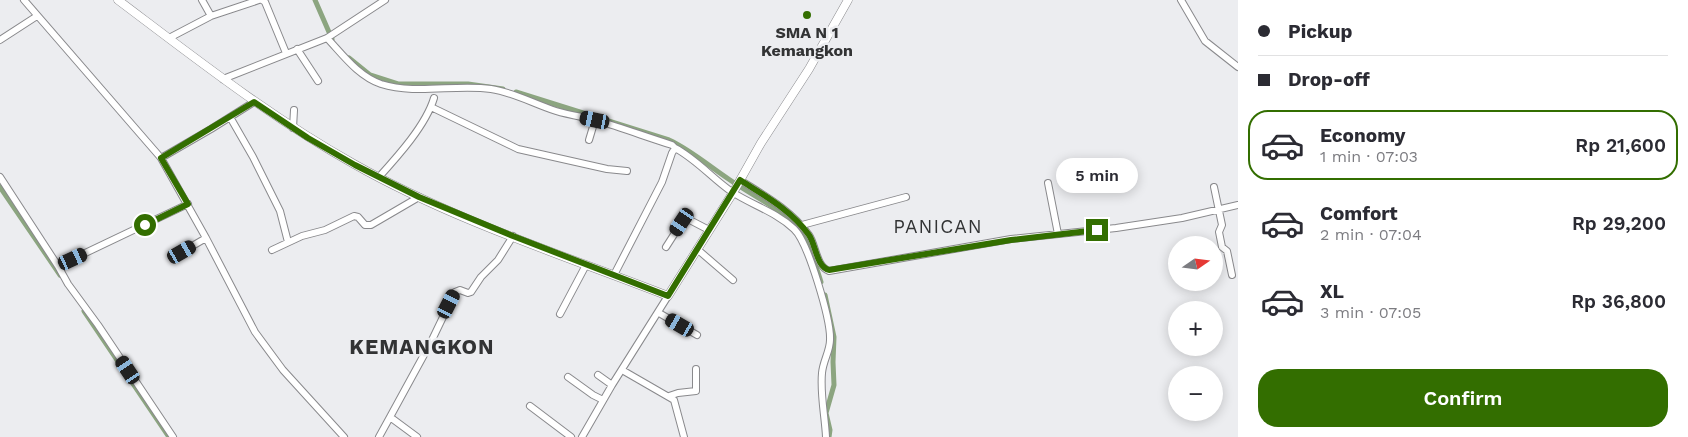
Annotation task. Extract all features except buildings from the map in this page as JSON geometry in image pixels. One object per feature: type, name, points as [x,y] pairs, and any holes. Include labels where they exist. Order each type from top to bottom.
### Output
[{"type":"main road","points":[[118,0],[254,102],[355,165],[419,197],[513,236],[668,296],[809,68],[848,0]]},
{"type":"street","points":[[24,0],[161,158],[188,204],[256,332],[284,370],[344,437]]},
{"type":"street","points":[[202,0],[211,16]]},
{"type":"street","points":[[169,38],[211,16],[260,0],[265,2],[286,53]]},
{"type":"street","points":[[223,79],[329,36],[385,0]]},
{"type":"street","points":[[1181,0],[1205,41],[1238,67]]},
{"type":"street","points":[[0,40],[37,16]]},
{"type":"street","points":[[329,36],[353,66],[372,80],[382,84],[401,88],[452,87],[493,89],[509,93],[558,112],[595,120],[672,145],[733,191],[771,213],[795,230],[817,279],[831,338],[822,376],[826,437]]},
{"type":"street","points":[[297,49],[318,81]]},
{"type":"street","points":[[378,177],[404,149],[431,107],[434,98]]},
{"type":"street","points":[[161,158],[254,102]]},
{"type":"street","points":[[431,107],[518,149],[607,169],[627,171]]},
{"type":"street","points":[[293,128],[294,110]]},
{"type":"street","points":[[230,117],[261,172],[280,211],[288,242]]},
{"type":"street","points":[[589,140],[595,120]]},
{"type":"street","points":[[614,275],[662,182],[675,148]]},
{"type":"street","points":[[0,176],[68,284],[103,332],[173,437]]},
{"type":"street","points":[[740,180],[792,214],[811,238],[822,266],[829,270],[1011,240],[1182,218],[1238,205]]},
{"type":"street","points":[[1048,184],[1058,234]]},
{"type":"street","points":[[1214,187],[1222,225],[1219,232],[1222,247],[1227,251],[1232,275]]},
{"type":"street","points":[[272,250],[302,236],[325,230],[354,216],[358,217],[364,225],[371,225],[419,197]]},
{"type":"street","points":[[802,225],[906,197]]},
{"type":"street","points":[[58,266],[188,204]]},
{"type":"street","points":[[666,247],[686,218],[708,230]]},
{"type":"street","points":[[379,437],[431,342],[455,292],[460,290],[468,293],[471,292],[481,277],[502,254],[513,236]]},
{"type":"street","points":[[182,252],[206,238]]},
{"type":"street","points":[[697,249],[733,280]]},
{"type":"street","points":[[560,314],[586,265]]},
{"type":"street","points":[[582,437],[668,296]]},
{"type":"street","points":[[659,313],[697,335]]},
{"type":"street","points":[[669,396],[678,392],[696,391],[696,369]]},
{"type":"street","points":[[622,370],[674,400],[684,437]]},
{"type":"street","points":[[598,375],[612,385]]},
{"type":"street","points":[[568,377],[593,396],[603,400]]},
{"type":"street","points":[[530,406],[570,437]]},
{"type":"street","points":[[390,417],[418,437]]},
{"type":"waterway","points":[[315,0],[332,39]]},
{"type":"waterway","points":[[349,58],[370,75],[398,84],[468,84],[503,89]]},
{"type":"waterway","points":[[516,92],[669,140],[685,149],[775,208],[792,222],[806,241],[821,282]]},
{"type":"waterway","points":[[0,187],[60,275]]},
{"type":"waterway","points":[[825,295],[834,337],[834,385],[826,413],[830,430],[829,437]]},
{"type":"waterway","points":[[84,311],[169,437]]},
{"type":"place","name":"SMA N 1 Kemangkon","points":[[807,15]]},
{"type":"district","name":"PANICAN","points":[[938,226]]},
{"type":"district","name":"KEMANGKON","points":[[422,347]]},
{"type":"route","points":[[145,225],[188,204],[161,158],[254,102],[308,138],[355,165],[419,197],[513,236],[668,296],[740,180],[792,214],[811,238],[822,266],[827,270],[1011,240],[1097,230]]}]
